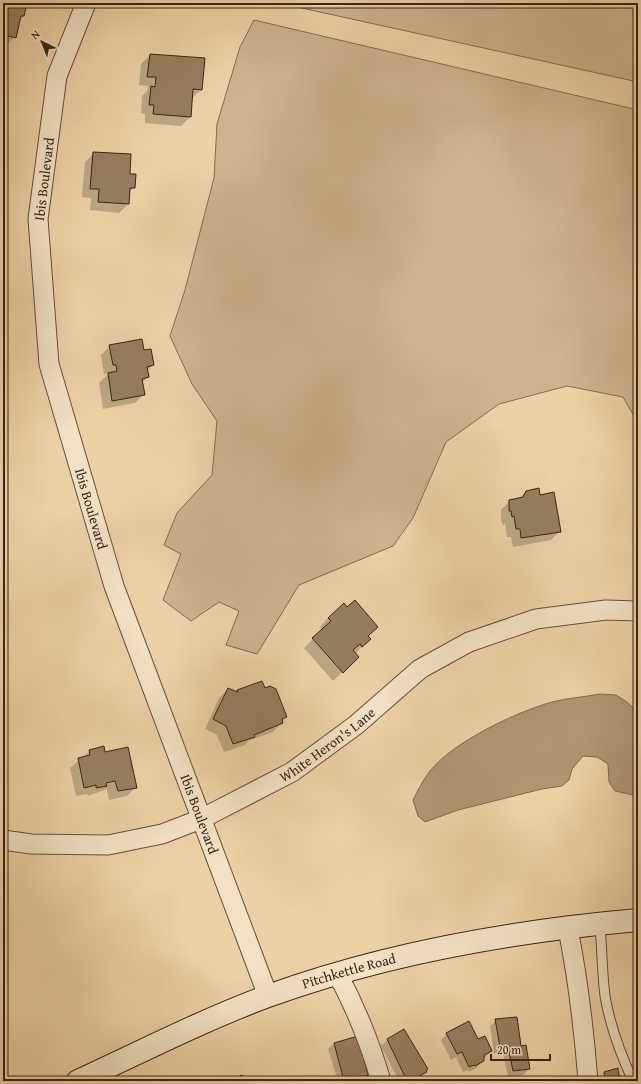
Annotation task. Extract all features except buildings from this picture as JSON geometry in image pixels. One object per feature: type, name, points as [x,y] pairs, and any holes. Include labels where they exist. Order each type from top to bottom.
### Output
[{"type":"main road","name":"Pitchkettle Road","points":[[78,1081],[204,1023],[268,996],[337,973],[402,956],[472,942],[638,920]]},
{"type":"street","name":"Ibis Boulevard","points":[[86,3],[57,76],[38,219],[49,364],[114,586],[268,996]]},
{"type":"street","name":"White Heron's Lane","points":[[3,840],[31,844],[108,845],[162,834],[202,819],[292,772],[356,725],[420,669],[468,642],[536,619],[606,610],[638,612]]},
{"type":"street","points":[[568,929],[576,969],[588,1081]]},
{"type":"street","points":[[337,973],[353,1002],[369,1039],[381,1081]]},
{"type":"lane","points":[[600,924],[605,995],[609,1015],[619,1051],[633,1081]]},
{"type":"shaded area","points":[[279,3],[638,3],[638,82]]},
{"type":"shaded area","points":[[254,20],[638,110],[638,423],[623,397],[567,386],[499,404],[446,442],[413,518],[393,546],[299,585],[257,654],[226,645],[239,611],[219,602],[191,621],[163,600],[181,554],[164,545],[177,513],[212,475],[217,421],[192,384],[170,336],[185,290],[214,178],[217,124],[240,47]]},
{"type":"shaded area","points":[[600,694],[616,695],[638,712],[638,796],[615,791],[609,782],[608,764],[597,757],[583,756],[572,769],[569,780],[562,786],[542,789],[458,810],[425,822],[418,816],[413,800],[430,771],[440,760],[454,749],[486,729],[521,713],[552,702]]}]
